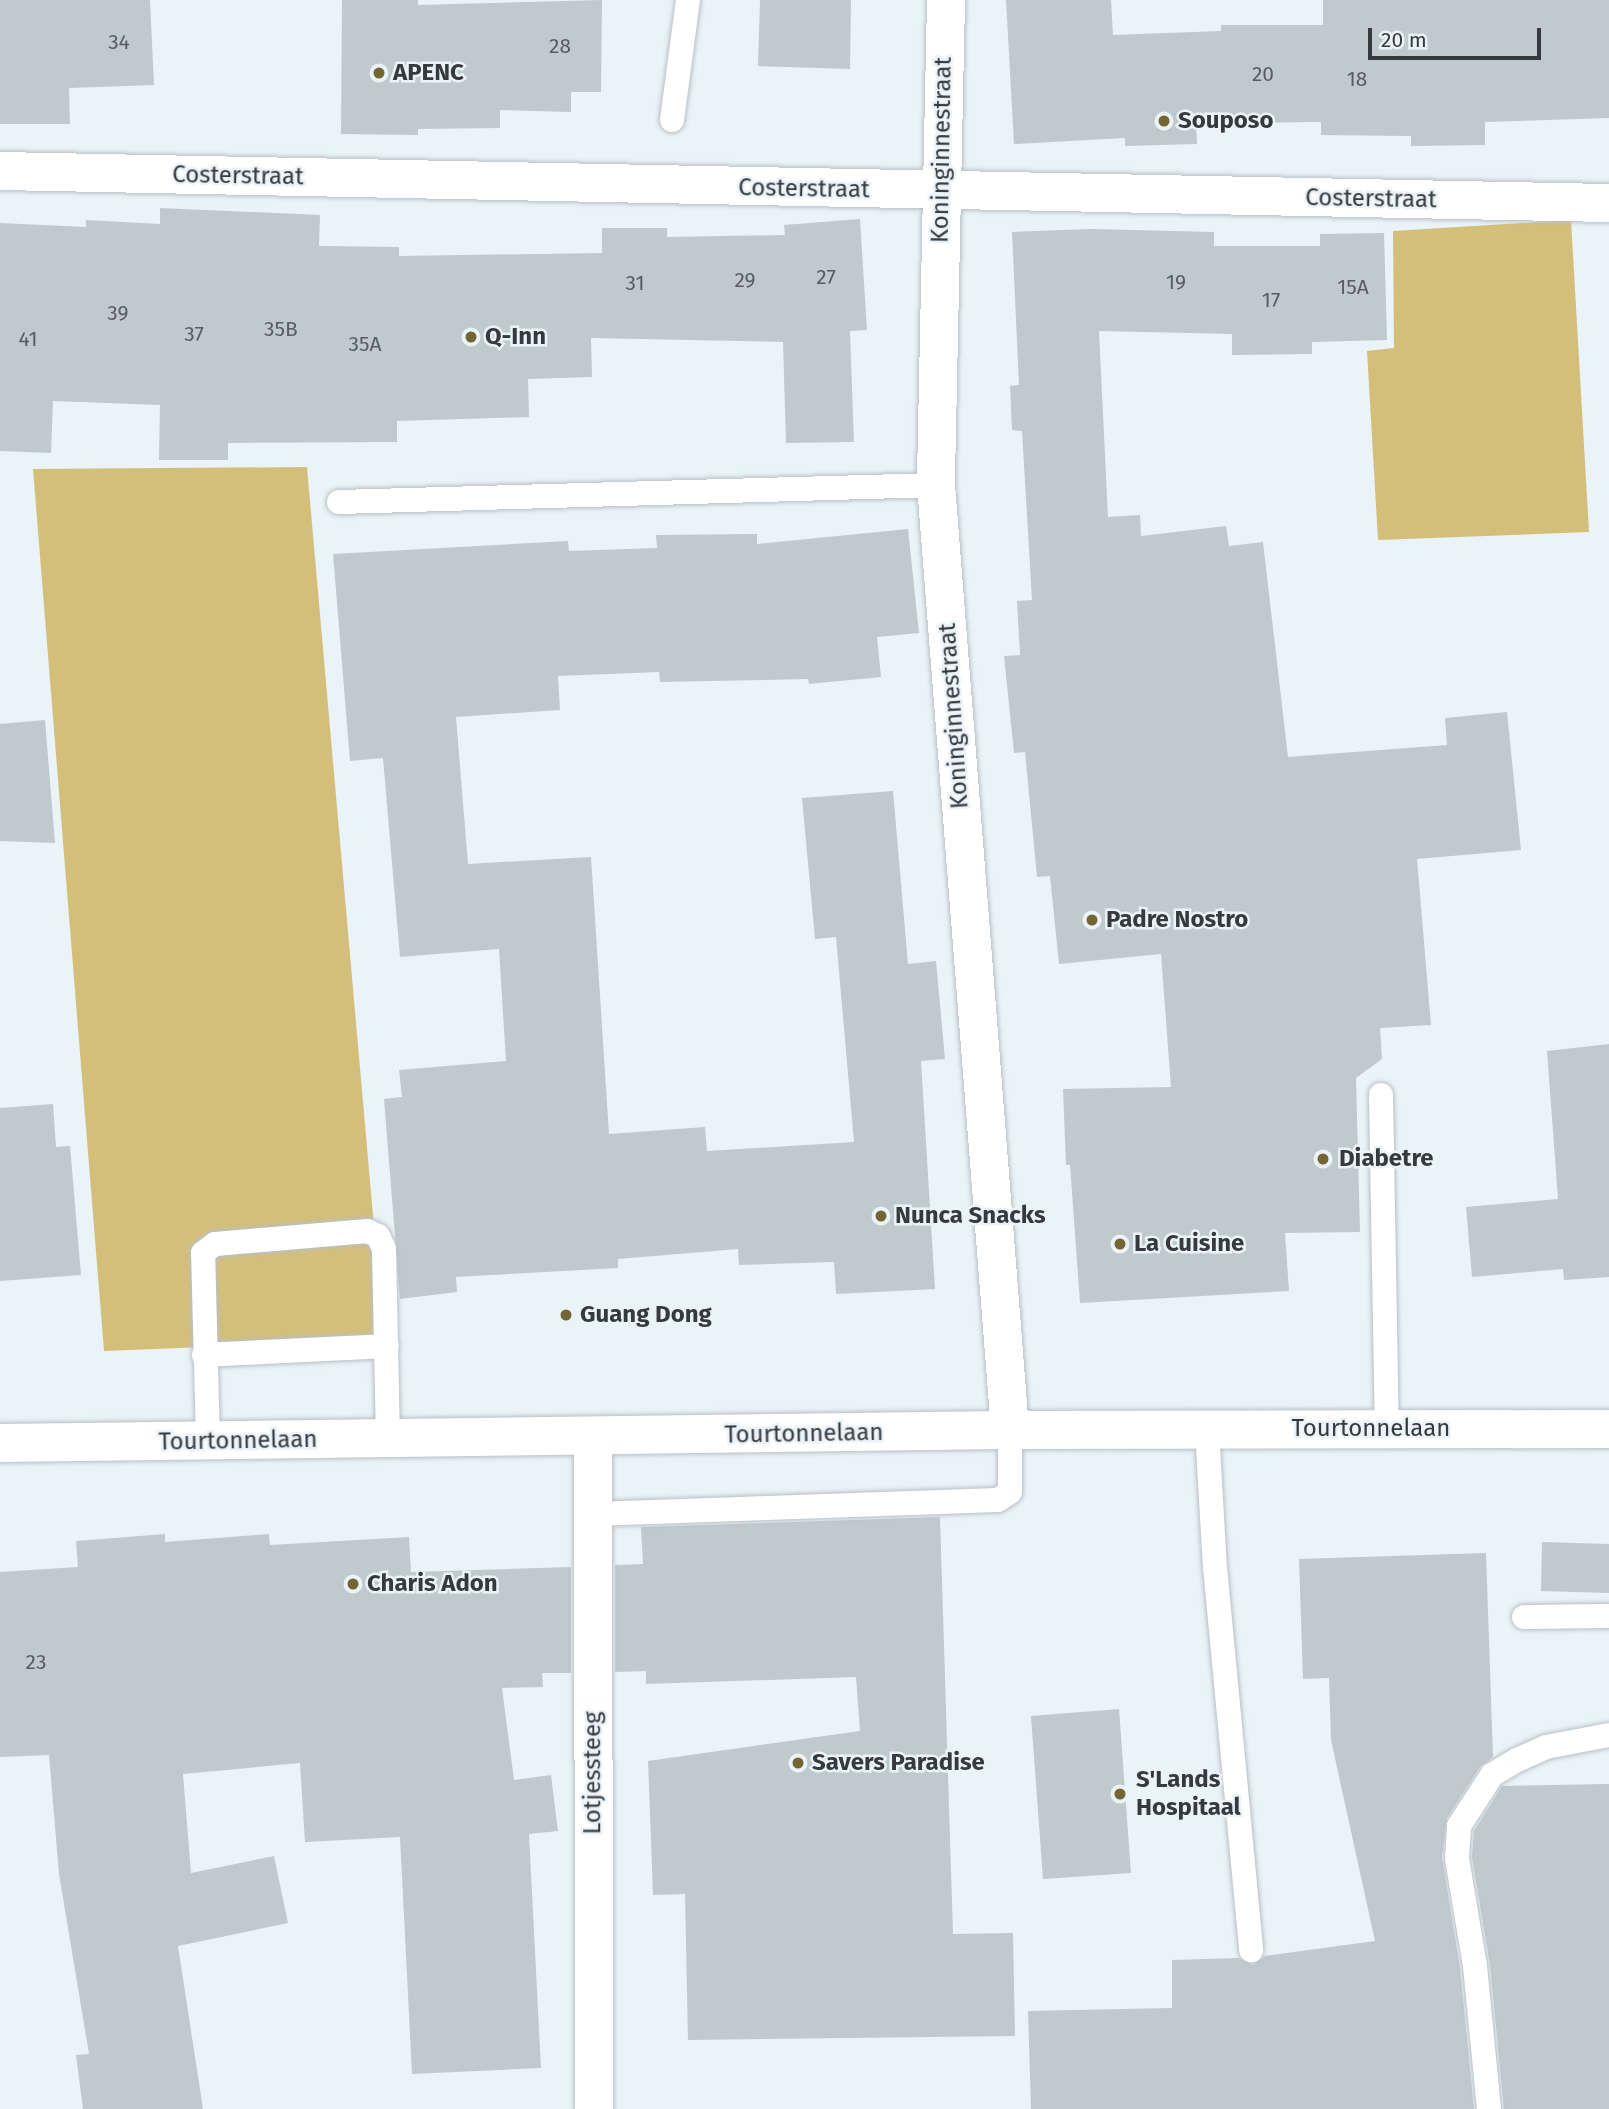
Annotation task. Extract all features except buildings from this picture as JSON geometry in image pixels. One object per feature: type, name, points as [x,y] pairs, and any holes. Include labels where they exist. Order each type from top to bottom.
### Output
[{"type":"street","name":"Koninginnestraat","points":[[946,0],[936,485],[1010,1430]]},
{"type":"street","name":"Costerstraat","points":[[0,171],[941,192],[1609,203]]},
{"type":"street","name":"Tourtonnelaan","points":[[0,1443],[1010,1430],[1609,1429]]},
{"type":"street","name":"Lotjessteeg","points":[[593,1437],[594,2109]]},
{"type":"lane","points":[[672,120],[688,0]]},
{"type":"lane","points":[[339,502],[936,485]]},
{"type":"lane","points":[[1381,1095],[1387,1429]]},
{"type":"lane","points":[[208,1441],[203,1253],[215,1244],[367,1231],[379,1236],[384,1249],[388,1439]]},
{"type":"lane","points":[[204,1355],[387,1346]]},
{"type":"lane","points":[[594,1514],[998,1500],[1010,1492],[1010,1430]]},
{"type":"lane","points":[[1207,1430],[1215,1567],[1251,1950]]},
{"type":"lane","points":[[1524,1617],[1609,1616]]},
{"type":"lane","points":[[1489,2109],[1475,1966],[1457,1858],[1459,1826],[1492,1775],[1546,1747],[1609,1735]]},
{"type":"shaded area","points":[[1571,220],[1589,532],[1378,540],[1367,351],[1394,348],[1393,231]]},
{"type":"shaded area","points":[[307,467],[384,1340],[104,1351],[33,469]]},
{"type":"place","name":"APENC","points":[[379,73]]},
{"type":"place","name":"Souposo","points":[[1164,121]]},
{"type":"place","name":"Q-Inn","points":[[471,337]]},
{"type":"place","name":"Padre Nostro","points":[[1092,920]]},
{"type":"place","name":"Diabetre","points":[[1323,1159]]},
{"type":"place","name":"Nunca Snacks","points":[[881,1216]]},
{"type":"place","name":"La Cuisine","points":[[1120,1244]]},
{"type":"place","name":"Guang Dong","points":[[566,1315]]},
{"type":"place","name":"Charis Adon","points":[[353,1584]]},
{"type":"place","name":"Savers Paradise","points":[[798,1763]]},
{"type":"place","name":"S'Lands Hospitaal","points":[[1120,1794]]}]
